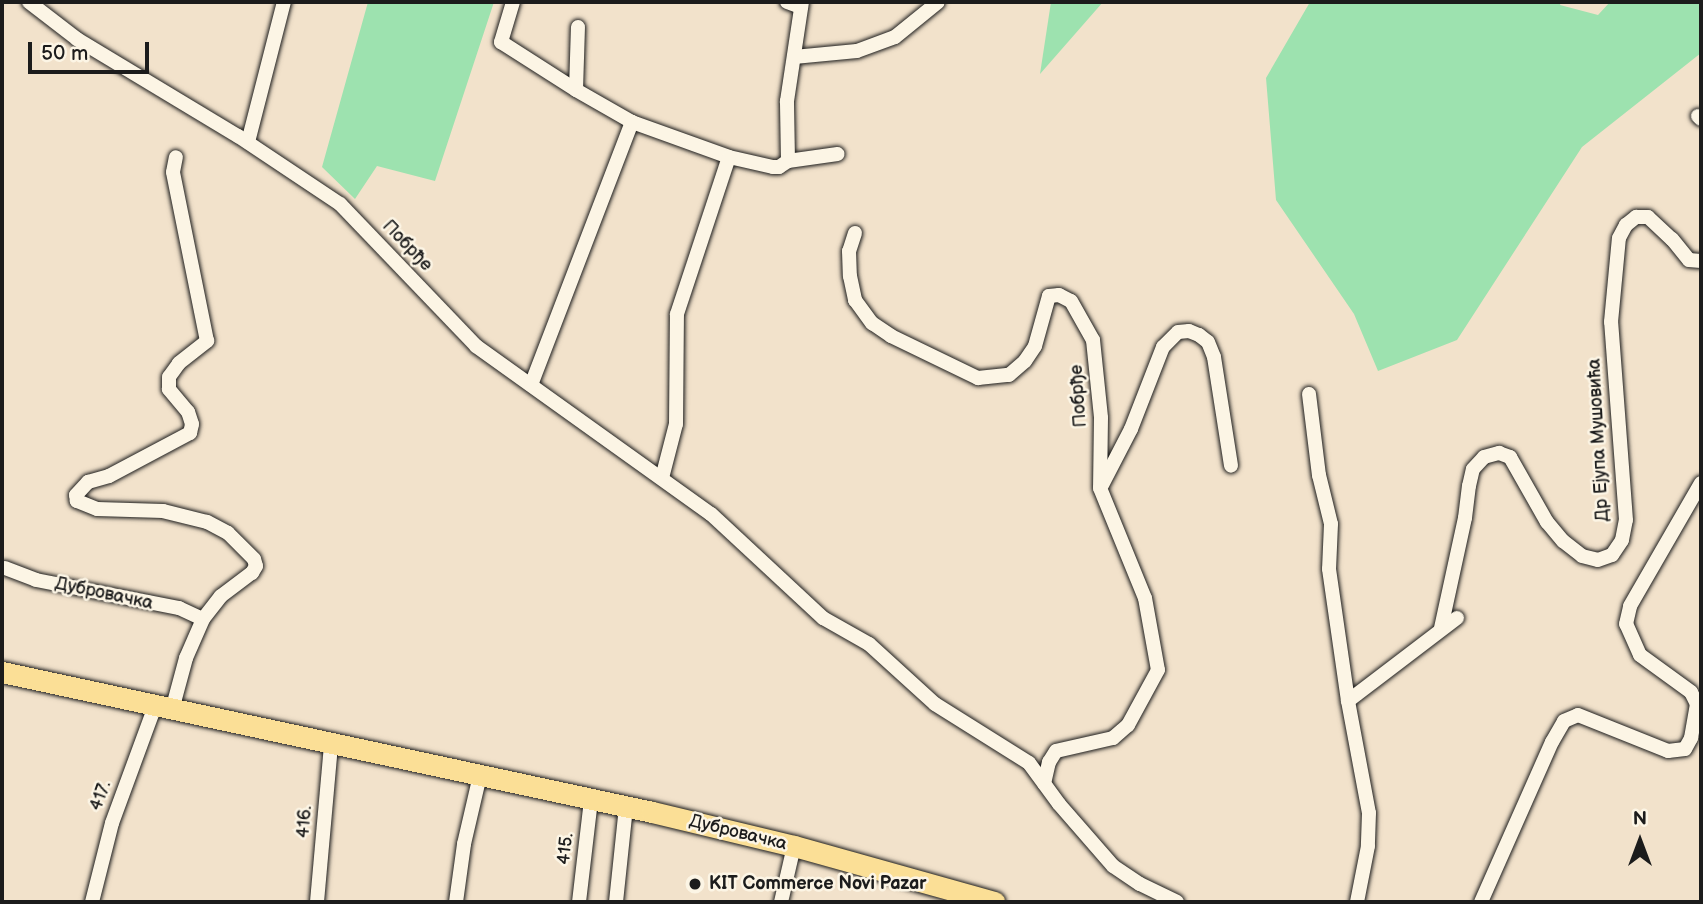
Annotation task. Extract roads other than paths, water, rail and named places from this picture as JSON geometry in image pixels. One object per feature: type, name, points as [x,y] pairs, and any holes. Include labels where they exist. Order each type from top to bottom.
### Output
[{"type":"main road","name":"Дубровачка","points":[[2,672],[626,807],[794,846],[946,896],[994,902]]},
{"type":"street","name":"Побрђе","points":[[29,2],[46,8],[77,39],[248,142],[340,204],[476,346],[711,513],[823,618],[869,644],[935,704],[1030,764],[1113,866],[1140,884],[1177,902]]},
{"type":"street","points":[[248,142],[284,2]]},
{"type":"street","points":[[513,2],[501,42],[632,122],[729,157],[773,167],[779,167],[788,161],[838,154]]},
{"type":"street","points":[[787,2],[802,4],[787,101],[788,161]]},
{"type":"street","points":[[794,57],[857,51],[895,37],[938,2]]},
{"type":"street","points":[[576,90],[578,27]]},
{"type":"street","points":[[531,385],[632,122]]},
{"type":"street","points":[[164,708],[203,619],[221,596],[252,573],[256,566],[254,559],[228,533],[207,522],[163,511],[97,509],[77,501],[76,495],[89,482],[109,476],[190,433],[192,424],[188,412],[169,390],[169,377],[180,363],[207,341],[173,172],[176,157]]},
{"type":"street","points":[[662,478],[671,453],[676,424],[677,314],[729,157]]},
{"type":"street","name":"Др Ејупа Мушовића","points":[[1441,628],[1473,469],[1484,457],[1499,453],[1510,457],[1547,522],[1563,541],[1582,556],[1598,560],[1612,555],[1622,540],[1626,520],[1611,322],[1619,238],[1626,225],[1636,217],[1648,217],[1672,239],[1689,260],[1701,261]]},
{"type":"street","name":"Побрђе","points":[[855,233],[849,251],[850,276],[855,300],[872,323],[891,336],[978,378],[1009,375],[1035,346],[1049,296],[1059,295],[1071,301],[1093,340],[1098,369],[1100,488],[1145,598],[1158,670],[1128,725],[1113,738],[1056,751],[1049,762],[1044,783]]},
{"type":"street","points":[[1100,488],[1131,429],[1163,347],[1178,332],[1189,331],[1208,342],[1214,357],[1231,466]]},
{"type":"street","points":[[1309,394],[1319,475],[1331,524],[1329,569],[1348,701],[1369,813],[1368,846],[1357,902]]},
{"type":"street","points":[[1481,902],[1552,742],[1564,721],[1578,715],[1668,751],[1685,749],[1691,738],[1697,704],[1691,692],[1640,654],[1626,624],[1630,606],[1701,483]]},
{"type":"street","name":"Дубровачка","points":[[5,568],[36,580],[178,608],[203,619]]},
{"type":"street","points":[[1348,701],[1457,618]]},
{"type":"street","name":"417.","points":[[92,902],[112,823],[164,708]]},
{"type":"street","name":"416.","points":[[317,902],[331,744]]},
{"type":"street","points":[[456,902],[464,844],[480,775]]},
{"type":"street","name":"415.","points":[[579,902],[591,800]]},
{"type":"street","points":[[616,902],[626,807]]},
{"type":"street","points":[[781,902],[794,846]]},
{"type":"place","name":"KIT Commerce Novi Pazar","points":[[695,884]]}]
